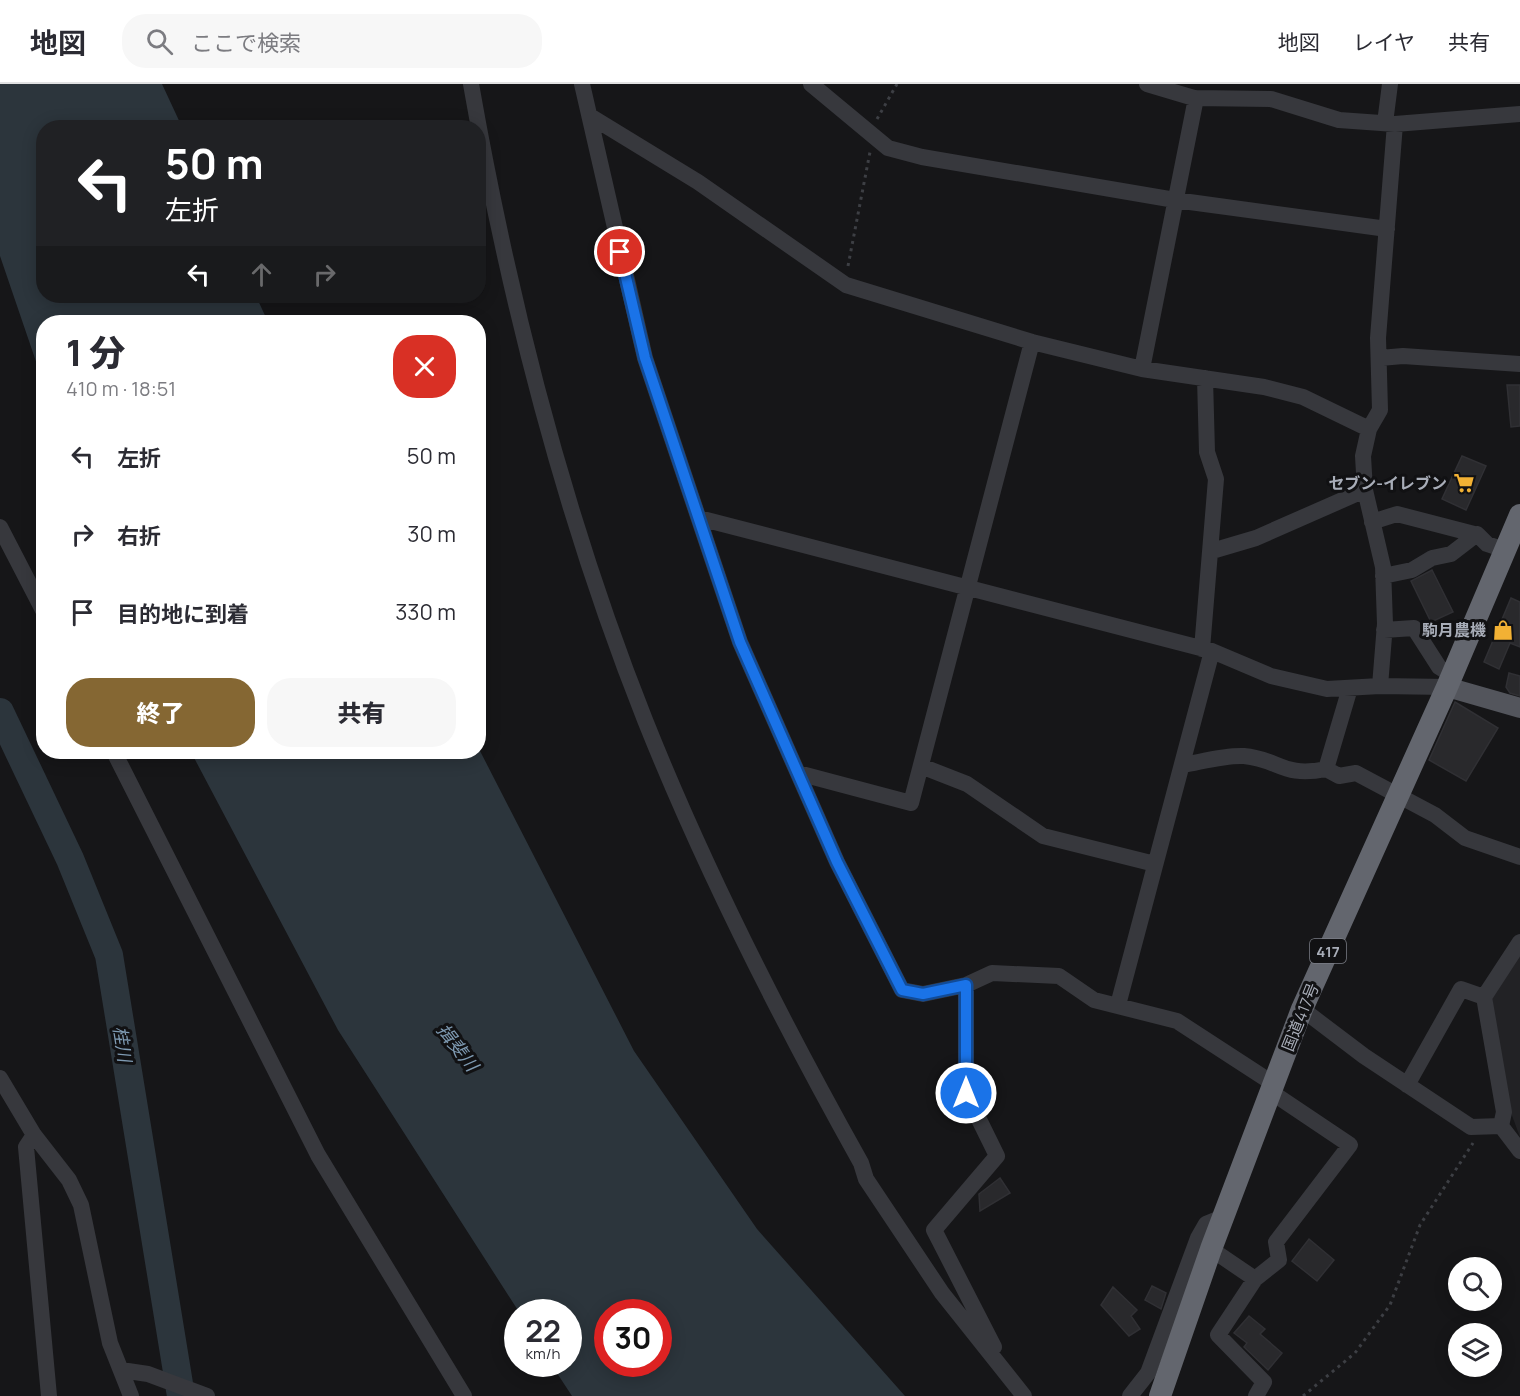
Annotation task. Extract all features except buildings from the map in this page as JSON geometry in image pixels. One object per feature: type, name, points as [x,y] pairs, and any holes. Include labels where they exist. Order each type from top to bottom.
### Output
[{"type":"highway","name":"国道417号","points":[[1160,1396],[1211,1249],[1302,1009],[1511,548],[1520,515]]},
{"type":"main road","points":[[1449,681],[1520,708]]},
{"type":"street","points":[[471,84],[478,120]]},
{"type":"street","points":[[582,84],[645,358],[740,642],[837,862],[902,990],[923,994],[966,985],[992,973],[1059,976],[1094,1000],[1177,1021],[1350,1145],[1276,1242],[1279,1260],[1255,1279],[1218,1335],[1264,1382],[1256,1396]]},
{"type":"street","points":[[811,84],[888,148],[922,157],[1175,200],[1387,229]]},
{"type":"street","points":[[1147,84],[1196,98],[1271,99],[1339,120],[1390,124],[1520,114]]},
{"type":"street","points":[[1380,686],[1384,630],[1383,576],[1365,490],[1363,456],[1370,429],[1380,410],[1378,338],[1387,229],[1390,84]]},
{"type":"street","points":[[1142,369],[1196,98]]},
{"type":"street","points":[[590,116],[698,182],[846,285],[1032,342],[1142,369],[1264,387],[1304,397],[1370,429]]},
{"type":"street","points":[[486,161],[506,264],[556,457],[584,549],[645,720],[684,813],[770,996],[861,1163],[866,1179],[942,1293],[1024,1396]]},
{"type":"street","points":[[798,772],[911,803],[1032,342]]},
{"type":"street","points":[[1380,358],[1403,356],[1520,364]]},
{"type":"street","points":[[1118,1005],[1183,765],[1207,650],[1204,603],[1212,551],[1216,479],[1207,452],[1205,378]]},
{"type":"street","points":[[1212,551],[1257,538],[1365,490]]},
{"type":"street","points":[[1372,522],[1397,514],[1477,534],[1487,544],[1511,548]]},
{"type":"street","points":[[699,518],[1207,650],[1271,676],[1327,689],[1449,681]]},
{"type":"street","points":[[0,527],[36,597]]},
{"type":"street","points":[[1383,576],[1412,570],[1432,558],[1451,554],[1477,534]]},
{"type":"street","points":[[1384,630],[1414,628],[1449,681]]},
{"type":"street","points":[[1326,769],[1350,688]]},
{"type":"street","points":[[1183,765],[1245,756],[1289,771],[1308,773],[1326,769],[1339,776],[1356,773],[1435,815],[1465,838],[1520,857]]},
{"type":"street","points":[[118,759],[318,1155],[464,1396]]},
{"type":"street","points":[[921,766],[967,784],[1043,836],[1155,864]]},
{"type":"street","points":[[1501,1126],[1504,1113],[1484,997],[1520,942]]},
{"type":"street","points":[[966,985],[966,1093],[997,1156],[934,1230],[1010,1376]]},
{"type":"street","points":[[1407,1085],[1461,989],[1484,997]]},
{"type":"street","points":[[1302,1009],[1364,1056],[1471,1127],[1501,1126]]},
{"type":"street","points":[[0,1078],[34,1135],[69,1180],[81,1205],[110,1343],[131,1396]]},
{"type":"street","points":[[1501,1126],[1520,1151]]},
{"type":"street","points":[[34,1135],[26,1147],[49,1396]]},
{"type":"street","points":[[1130,1396],[1148,1373],[1198,1238],[1206,1224],[1223,1217]]},
{"type":"street","points":[[1211,1249],[1255,1279]]},
{"type":"street","points":[[121,1370],[148,1374],[207,1396]]},
{"type":"path","points":[[846,285],[873,135],[877,120],[897,84]]},
{"type":"path","points":[[1303,1396],[1355,1353],[1390,1305],[1420,1225],[1476,1138],[1480,1126]]},
{"type":"shaded area","points":[[1520,950],[1520,1137],[1504,1094],[1491,993]]},
{"type":"water","points":[[0,84],[162,84],[179,120],[36,120],[36,303],[259,303],[265,315],[36,315],[36,361],[0,256]]},
{"type":"water","name":"揖斐川","points":[[195,759],[484,759],[634,1051],[757,1229],[905,1396],[572,1396],[560,1377],[582,1377],[582,1299],[511,1299],[338,1030]]},
{"type":"waterway","name":"桂川","points":[[0,712],[70,859],[109,955],[181,1396]]},
{"type":"place","name":"セブン-イレブン","points":[[1464,483]]},
{"type":"place","name":"駒月農機","points":[[1503,630]]},
{"type":"route","points":[[620,252],[645,358],[740,642],[837,862],[902,990],[923,994],[966,985],[966,1093]]}]
